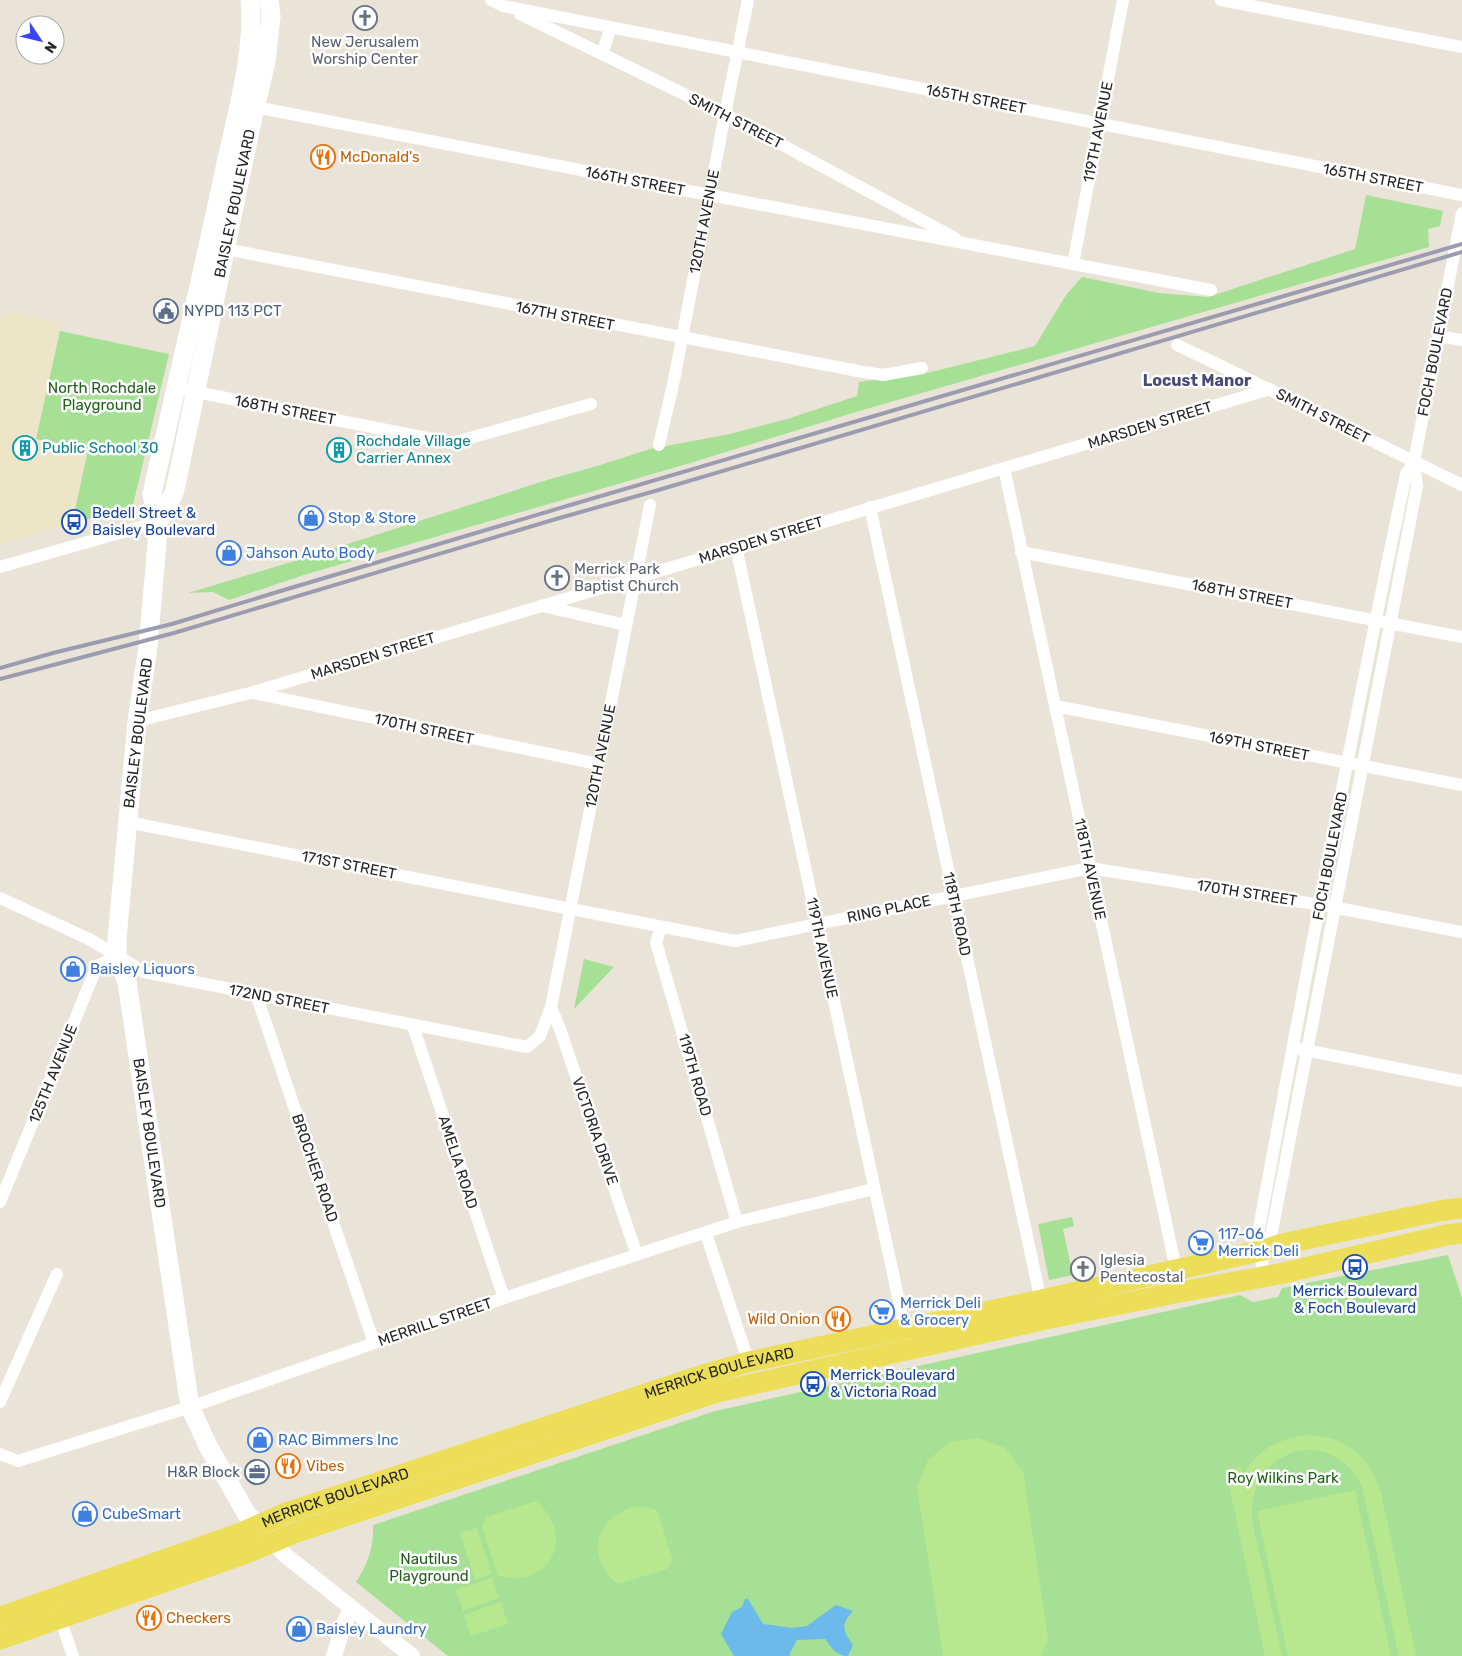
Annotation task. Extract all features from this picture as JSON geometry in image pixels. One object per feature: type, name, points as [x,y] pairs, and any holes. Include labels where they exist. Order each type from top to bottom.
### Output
[{"type":"main road","name":"BAISLEY BOULEVARD","points":[[158,522],[174,493],[194,392],[217,248],[247,105],[250,0]]},
{"type":"main road","name":"BAISLEY BOULEVARD","points":[[247,105],[266,62],[271,16],[269,0]]},
{"type":"main road","name":"BAISLEY BOULEVARD","points":[[217,248],[176,388],[152,494],[158,522],[148,647],[137,722],[127,822],[117,956],[127,982],[190,1406],[208,1446],[243,1509],[273,1542]]},
{"type":"main road","name":"MERRICK BOULEVARD","points":[[1044,1310],[1176,1269],[1412,1216],[1462,1208]]},
{"type":"main road","name":"MERRICK BOULEVARD","points":[[0,1639],[57,1608],[241,1534],[286,1513],[706,1374],[748,1362],[907,1338],[1044,1310],[1260,1278],[1446,1235],[1462,1233]]},
{"type":"main road","name":"MERRICK BOULEVARD","points":[[0,1617],[57,1608],[244,1554],[294,1533],[717,1392],[907,1338]]},
{"type":"street","name":"165TH STREET","points":[[491,0],[503,6],[1462,195]]},
{"type":"street","name":"120TH AVENUE","points":[[659,445],[674,380],[748,0]]},
{"type":"street","name":"119TH AVENUE","points":[[1074,264],[1124,0]]},
{"type":"street","points":[[1221,0],[1462,48]]},
{"type":"street","name":"SMITH STREET","points":[[503,6],[725,114],[966,244]]},
{"type":"street","points":[[602,54],[611,27]]},
{"type":"street","name":"166TH STREET","points":[[247,105],[709,196],[1211,290]]},
{"type":"street","name":"FOCH BOULEVARD","points":[[1260,1278],[1264,1250],[1270,1236],[1336,908],[1417,486],[1414,462],[1462,213]]},
{"type":"street","name":"167TH STREET","points":[[217,248],[883,375],[922,368]]},
{"type":"street","points":[[1438,336],[1462,340]]},
{"type":"street","name":"SMITH STREET","points":[[1178,345],[1414,462]]},
{"type":"street","name":"168TH STREET","points":[[176,388],[452,443],[591,404]]},
{"type":"street","name":"MARSDEN STREET","points":[[137,722],[250,692],[1270,389]]},
{"type":"street","points":[[1414,462],[1462,486]]},
{"type":"street","name":"FOCH BOULEVARD","points":[[1264,1250],[1257,1239],[1292,1047],[1375,620],[1406,474],[1414,462]]},
{"type":"street","name":"118TH AVENUE","points":[[1004,468],[1176,1269]]},
{"type":"street","name":"120TH AVENUE","points":[[551,1008],[650,505]]},
{"type":"street","name":"118TH ROAD","points":[[870,507],[1044,1310]]},
{"type":"street","points":[[0,567],[158,522]]},
{"type":"street","name":"119TH AVENUE","points":[[736,547],[907,1338]]},
{"type":"street","name":"168TH STREET","points":[[1021,552],[1462,637]]},
{"type":"street","points":[[540,606],[626,625]]},
{"type":"street","name":"170TH STREET","points":[[250,692],[598,764]]},
{"type":"street","name":"169TH STREET","points":[[1055,706],[1462,786]]},
{"type":"street","name":"171ST STREET","points":[[127,822],[570,908]]},
{"type":"street","name":"RING PLACE","points":[[570,908],[735,940],[1090,868]]},
{"type":"street","name":"170TH STREET","points":[[1090,868],[1336,908],[1462,932]]},
{"type":"street","name":"172ND STREET","points":[[0,898],[89,939],[144,972],[413,1026],[527,1047],[540,1036],[551,1008]]},
{"type":"street","name":"119TH ROAD","points":[[661,927],[656,942],[737,1222]]},
{"type":"street","name":"125TH AVENUE","points":[[0,1202],[97,966],[117,956]]},
{"type":"street","name":"BROCHER ROAD","points":[[256,994],[374,1343]]},
{"type":"street","name":"VICTORIA DRIVE","points":[[551,1008],[561,1032],[637,1255]]},
{"type":"street","name":"AMELIA ROAD","points":[[413,1026],[504,1298]]},
{"type":"street","points":[[1292,1047],[1462,1081]]},
{"type":"street","name":"MERRILL STREET","points":[[0,1454],[18,1461],[190,1406],[504,1298],[706,1234],[737,1222],[874,1189]]},
{"type":"street","points":[[706,1234],[754,1383]]},
{"type":"street","points":[[0,1402],[57,1274]]},
{"type":"street","name":"BAISLEY BOULEVARD","points":[[273,1542],[286,1555],[412,1656]]},
{"type":"street","points":[[57,1608],[73,1656]]},
{"type":"street","points":[[334,1656],[345,1621],[352,1608]]},
{"type":"shaded area","points":[[10,312],[59,323],[60,331],[36,439],[88,450],[72,524],[0,545],[0,319]]},
{"type":"green space","points":[[1366,195],[1443,211],[1440,226],[1428,229],[1429,247],[856,412],[687,464],[307,574],[229,600],[213,592],[188,593],[650,449],[730,434],[787,419],[857,396],[859,382],[931,372],[1035,346],[1066,295],[1082,277],[1159,293],[1208,297],[1355,249]]},
{"type":"green space","name":"North Rochdale Playground","points":[[60,331],[169,354],[133,505],[72,524],[88,450],[36,439]]},
{"type":"green space","points":[[584,959],[614,967],[574,1009]]},
{"type":"green space","points":[[1072,1217],[1074,1226],[1063,1229],[1073,1275],[1049,1280],[1038,1224]]},
{"type":"green space","name":"Roy Wilkins Park","points":[[1448,1255],[1462,1298],[1462,1656],[448,1656],[356,1582],[369,1555],[373,1525],[715,1411],[1240,1295],[1253,1302],[1278,1297],[1282,1288]]},
{"type":"green space","points":[[1307,1435],[1345,1444],[1362,1458],[1376,1480],[1381,1493],[1416,1656],[1399,1656],[1362,1486],[1348,1466],[1341,1461],[1327,1453],[1311,1450],[1288,1454],[1270,1466],[1257,1485],[1254,1496],[1252,1507],[1253,1526],[1282,1656],[1265,1656],[1226,1470],[1241,1467],[1243,1475],[1255,1458],[1270,1447],[1287,1439]]},
{"type":"green space","points":[[978,1438],[1005,1448],[1023,1471],[1048,1638],[1041,1656],[944,1656],[943,1654],[917,1487],[928,1460],[950,1442]]},
{"type":"green space","points":[[1355,1490],[1391,1656],[1288,1656],[1257,1511]]},
{"type":"green space","points":[[536,1501],[548,1515],[555,1529],[556,1543],[552,1556],[544,1567],[532,1575],[516,1578],[498,1576],[482,1527],[486,1517]]},
{"type":"green space","points":[[634,1507],[646,1507],[657,1510],[672,1559],[667,1569],[618,1584],[601,1563],[598,1551],[599,1540],[603,1529],[610,1520],[620,1512]]},
{"type":"green space","points":[[477,1528],[492,1574],[475,1580],[460,1533]]},
{"type":"green space","points":[[492,1577],[499,1598],[463,1611],[456,1590]]},
{"type":"green space","points":[[501,1602],[508,1624],[471,1636],[464,1615]]},
{"type":"water","points":[[745,1599],[748,1599],[763,1624],[793,1628],[807,1626],[836,1605],[853,1611],[846,1620],[844,1628],[853,1645],[848,1656],[837,1653],[825,1639],[797,1640],[790,1656],[734,1656],[721,1634],[732,1612],[742,1607]]},
{"type":"railway","points":[[0,668],[172,624],[577,503],[1462,244]]},
{"type":"railway","points":[[0,679],[174,633],[1462,252]]},
{"type":"place","name":"New Jerusalem Worship Center","points":[[365,18]]},
{"type":"place","name":"McDonald's","points":[[323,157]]},
{"type":"place","name":"NYPD 113 PCT","points":[[166,311]]},
{"type":"place","name":"Public School 30","points":[[25,448]]},
{"type":"place","name":"Rochdale Village Carrier Annex","points":[[339,450]]},
{"type":"place","name":"Stop & Store","points":[[311,518]]},
{"type":"place","name":"Bedell Street & Baisley Boulevard","points":[[74,522]]},
{"type":"place","name":"Jahson Auto Body","points":[[229,553]]},
{"type":"place","name":"Merrick Park Baptist Church","points":[[557,578]]},
{"type":"place","name":"Baisley Liquors","points":[[73,969]]},
{"type":"place","name":"117-06 Merrick Deli","points":[[1201,1243]]},
{"type":"place","name":"Merrick Boulevard & Foch Boulevard","points":[[1355,1267]]},
{"type":"place","name":"Iglesia Pentecostal","points":[[1083,1269]]},
{"type":"place","name":"Merrick Deli & Grocery","points":[[882,1312]]},
{"type":"place","name":"Wild Onion","points":[[838,1319]]},
{"type":"place","name":"Merrick Boulevard & Victoria Road","points":[[813,1384]]},
{"type":"place","name":"RAC Bimmers Inc","points":[[260,1440]]},
{"type":"place","name":"Vibes","points":[[288,1466]]},
{"type":"place","name":"H&R Block","points":[[257,1472]]},
{"type":"place","name":"CubeSmart","points":[[85,1514]]},
{"type":"place","name":"Checkers","points":[[149,1618]]},
{"type":"place","name":"Baisley Laundry","points":[[299,1629]]},
{"type":"district","name":"Locust Manor","points":[[1197,380]]},
{"type":"park label","name":"Nautilus Playground","points":[[429,1568]]}]
